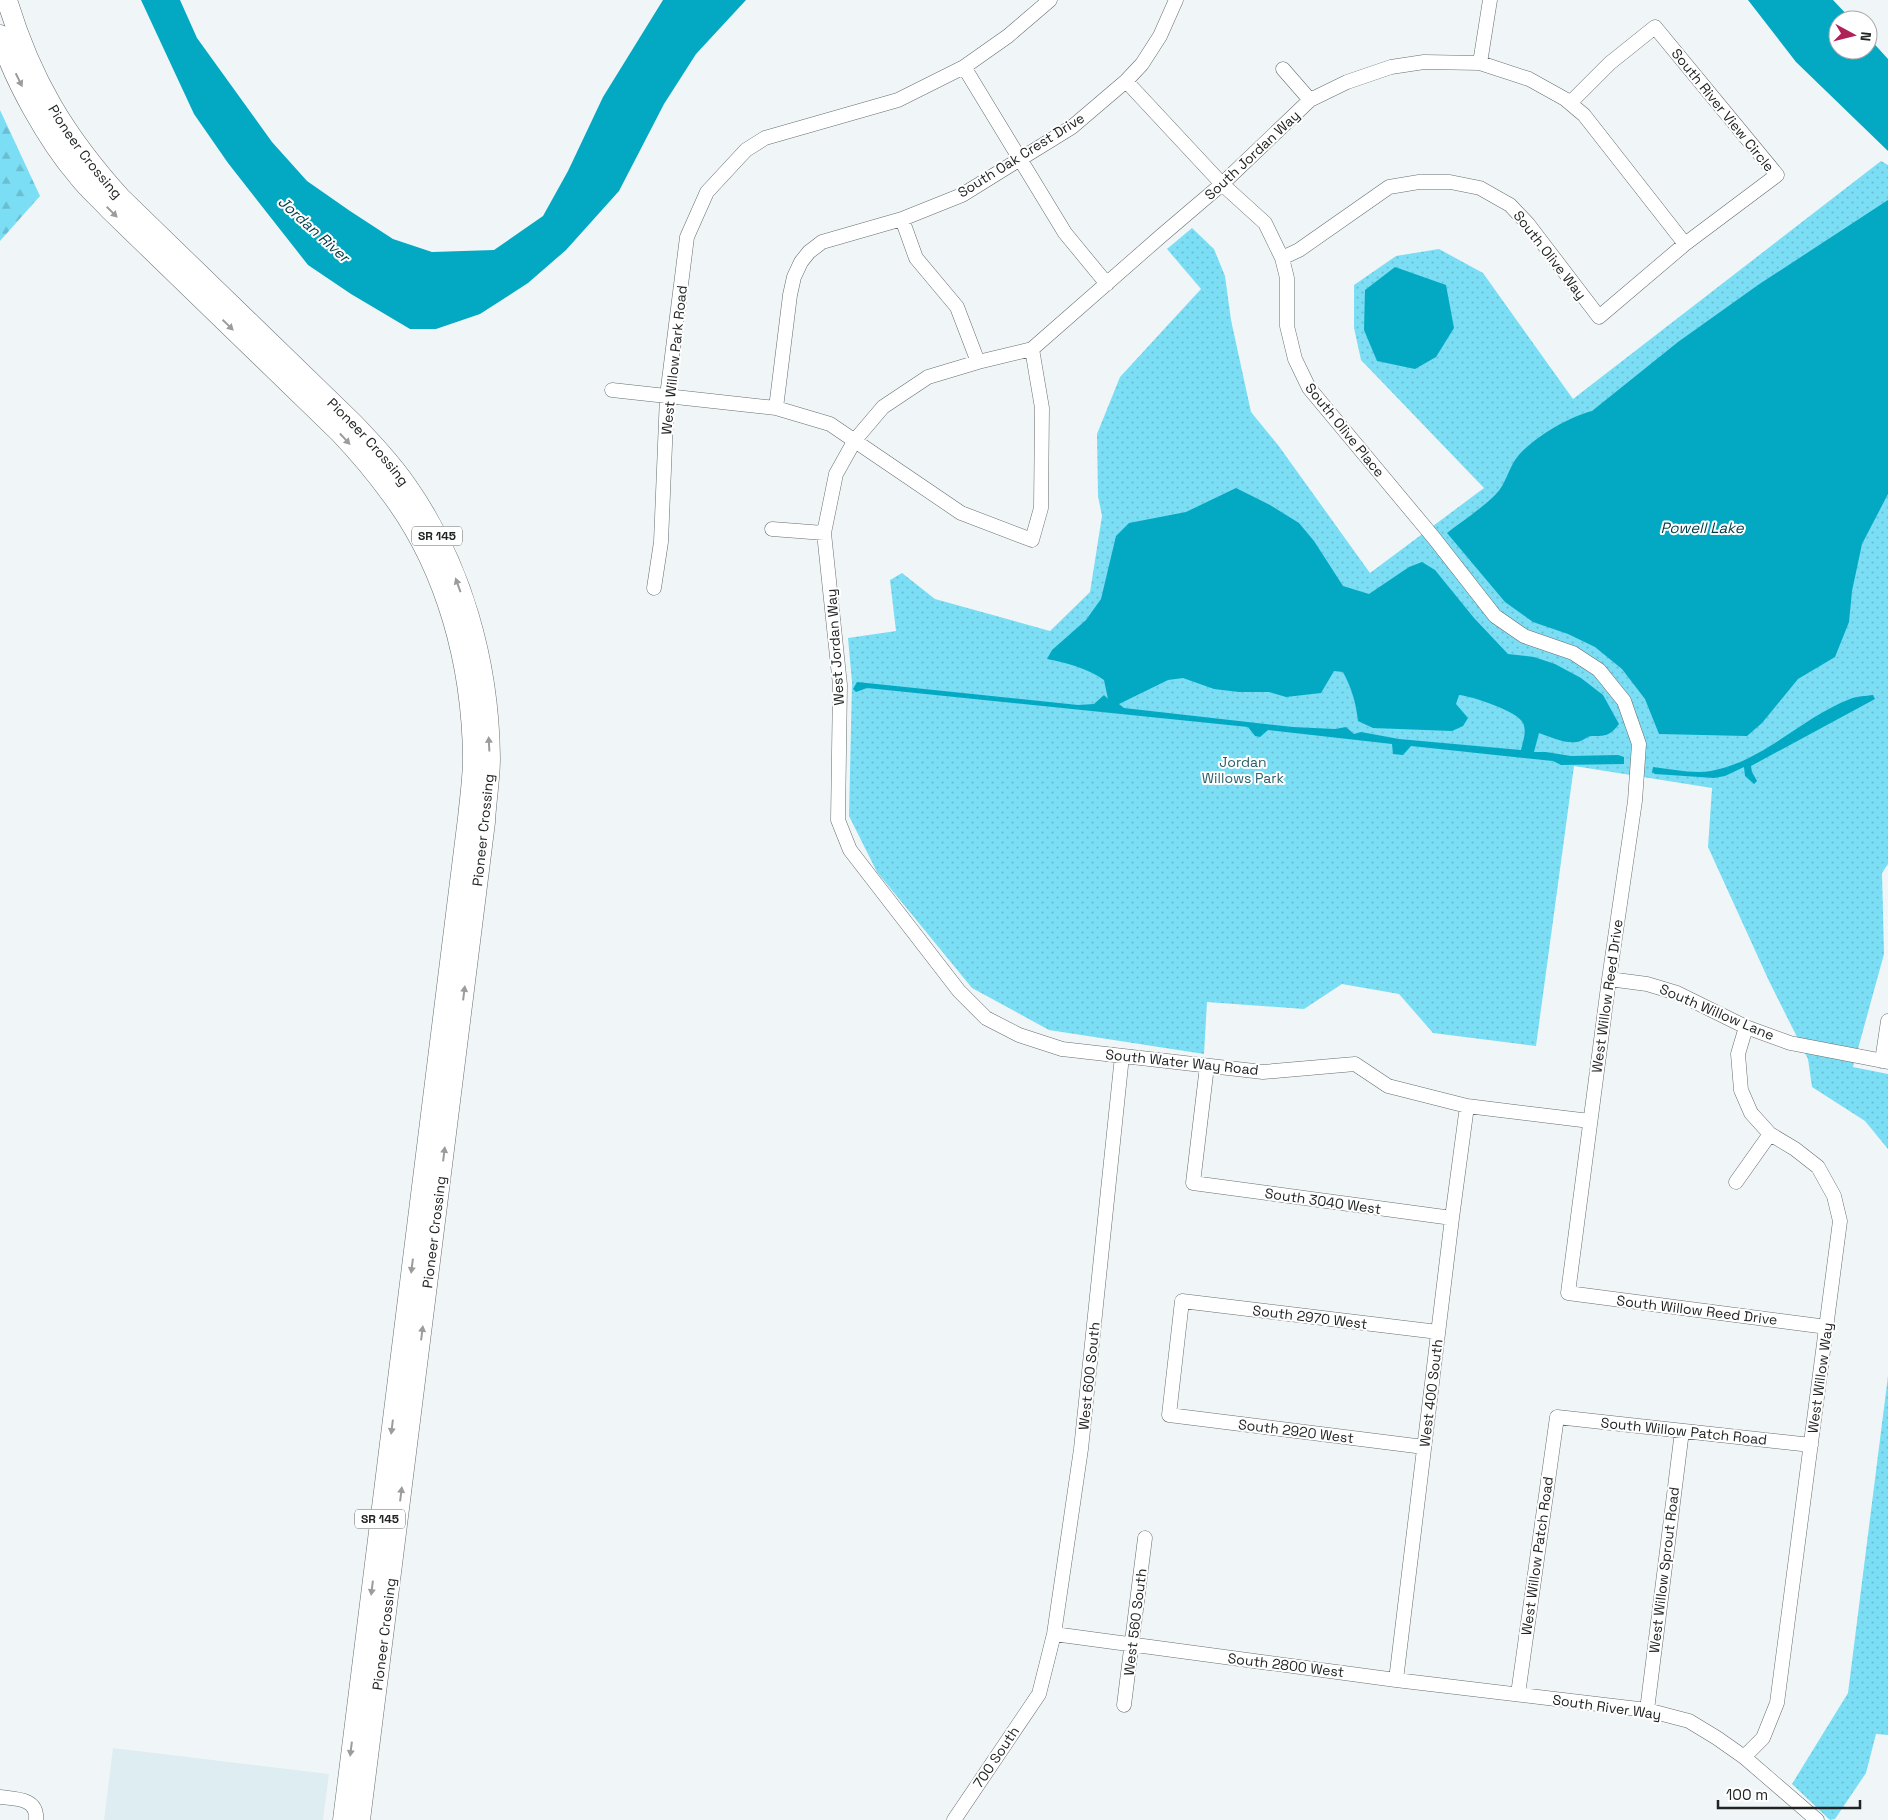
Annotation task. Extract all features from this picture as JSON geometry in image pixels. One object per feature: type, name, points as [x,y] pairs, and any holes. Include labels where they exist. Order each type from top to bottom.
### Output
[{"type":"highway","name":"Pioneer Crossing","points":[[7,0],[17,35],[33,73],[51,106],[93,167],[120,198],[353,423],[380,451],[407,486],[441,545],[456,577],[470,618],[480,662],[488,712],[490,759],[485,822],[360,1820]]},
{"type":"highway","name":"Pioneer Crossing","points":[[0,35],[17,77],[38,118],[56,148],[78,176],[109,210],[340,433],[392,495],[412,525],[440,582],[454,623],[465,665],[471,714],[473,759],[468,818],[342,1820]]},
{"type":"street","name":"West Willow Park Road","points":[[654,588],[661,542],[667,396],[687,237],[707,192],[746,150],[766,138],[898,100],[964,67],[1008,36],[1050,0]]},
{"type":"street","name":"South Oak Crest Drive","points":[[776,408],[790,295],[794,277],[801,262],[809,252],[822,242],[902,219],[962,194],[1072,127],[1126,81],[1142,64],[1160,36],[1176,0]]},
{"type":"street","points":[[1480,63],[1490,0]]},
{"type":"street","name":"South River View Circle","points":[[1570,103],[1610,63],[1655,27],[1777,175],[1685,244],[1599,317]]},
{"type":"street","name":"South Jordan Way","points":[[836,474],[855,440],[883,407],[928,377],[1032,349],[1222,184],[1310,100],[1346,82],[1391,68],[1424,62],[1480,63],[1529,79],[1570,103],[1584,115],[1685,244]]},
{"type":"street","points":[[964,67],[1065,233],[1107,284]]},
{"type":"street","points":[[1283,69],[1310,100]]},
{"type":"street","name":"South Olive Place","points":[[1126,81],[1222,184],[1265,223],[1282,258],[1287,278],[1287,326],[1295,358],[1309,388],[1434,538],[1495,616],[1524,636],[1573,653],[1599,670],[1624,701]]},
{"type":"street","name":"South Olive Way","points":[[1282,258],[1299,250],[1389,187],[1419,182],[1450,182],[1480,188],[1510,204],[1528,224],[1599,317]]},
{"type":"street","points":[[902,219],[916,258],[957,308],[978,362]]},
{"type":"street","points":[[612,390],[776,408],[830,424],[961,514],[1032,540],[1041,508],[1042,408],[1032,349]]},
{"type":"street","name":"West Jordan Way","points":[[836,474],[824,534],[840,685],[838,820],[850,850]]},
{"type":"street","points":[[772,529],[824,534]]},
{"type":"street","name":"West Willow Reed Drive","points":[[1568,1293],[1609,979],[1635,801],[1639,744],[1624,701]]},
{"type":"street","name":"South Water Way Road","points":[[850,850],[958,991],[986,1018],[1019,1036],[1062,1049],[1263,1072],[1355,1064],[1388,1086],[1467,1106],[1590,1121]]},
{"type":"street","name":"South Willow Lane","points":[[1609,979],[1647,984],[1677,992],[1746,1027],[1790,1043],[1885,1061]]},
{"type":"street","points":[[1885,1061],[1888,1022]]},
{"type":"street","name":"West Willow Way","points":[[1744,1757],[1762,1738],[1777,1702],[1840,1221],[1834,1196],[1818,1167],[1795,1149],[1770,1134],[1751,1112],[1741,1090],[1738,1054],[1746,1027]]},
{"type":"street","name":"West 600 South","points":[[1039,1694],[1054,1634],[1081,1448],[1122,1056]]},
{"type":"street","name":"South 3040 West","points":[[1207,1066],[1194,1184],[1452,1218]]},
{"type":"street","name":"West 400 South","points":[[1396,1680],[1467,1106]]},
{"type":"street","points":[[1736,1182],[1770,1134]]},
{"type":"street","name":"South Willow Reed Drive","points":[[1568,1293],[1826,1327]]},
{"type":"street","name":"South 2970 West","points":[[1169,1415],[1182,1301],[1438,1332]]},
{"type":"street","name":"South 2920 West","points":[[1169,1415],[1424,1447]]},
{"type":"street","name":"South Willow Patch Road","points":[[1557,1417],[1811,1445]]},
{"type":"street","name":"West Willow Patch Road","points":[[1518,1694],[1557,1417]]},
{"type":"street","name":"West Willow Sprout Road","points":[[1647,1710],[1682,1431]]},
{"type":"street","name":"West 560 South","points":[[1124,1705],[1145,1538]]},
{"type":"street","name":"South 2800 West","points":[[1054,1634],[1396,1680],[1518,1694]]},
{"type":"street","name":"700 South","points":[[954,1820],[1039,1694]]},
{"type":"street","name":"South River Way","points":[[1518,1694],[1647,1710],[1689,1721],[1744,1757],[1817,1820]]},
{"type":"street","points":[[0,1797],[26,1801],[33,1806],[36,1820]]},
{"type":"shaded area","points":[[113,1748],[329,1774],[323,1820],[104,1820]]},
{"type":"green space","points":[[0,110],[40,196],[0,241]]},
{"type":"green space","name":"Jordan Willows Park","points":[[1881,161],[1888,165],[1888,864],[1882,873],[1884,954],[1853,1067],[1888,1074],[1888,1149],[1865,1121],[1812,1087],[1808,1059],[1769,981],[1708,847],[1712,788],[1574,766],[1536,1046],[1433,1033],[1399,994],[1342,984],[1304,1009],[1207,1002],[1204,1054],[1049,1030],[972,988],[877,872],[849,816],[852,682],[848,638],[896,631],[890,580],[902,573],[935,599],[1050,631],[1090,592],[1102,516],[1098,496],[1097,434],[1120,377],[1201,289],[1167,249],[1192,228],[1214,249],[1225,276],[1231,320],[1251,412],[1278,445],[1370,573],[1484,488],[1361,360],[1354,328],[1354,285],[1396,256],[1439,249],[1483,273],[1573,399]]},
{"type":"green space","points":[[1888,1376],[1888,1735],[1876,1734],[1866,1773],[1835,1819],[1830,1820],[1792,1784],[1848,1693]]},
{"type":"water","name":"Jordan River","points":[[141,0],[180,0],[197,38],[272,142],[307,181],[393,239],[432,252],[494,250],[543,216],[568,171],[603,97],[663,0],[746,0],[696,54],[664,104],[619,191],[566,250],[528,283],[480,314],[436,329],[410,329],[351,294],[308,265],[228,163],[194,114]]},
{"type":"water","points":[[1748,0],[1833,0],[1842,10],[1828,10],[1828,60],[1878,60],[1878,48],[1888,59],[1888,151],[1796,62]]},
{"type":"water","name":"Powell Lake","points":[[1888,200],[1888,494],[1862,544],[1852,591],[1849,622],[1835,657],[1798,679],[1762,723],[1747,736],[1659,734],[1645,699],[1622,669],[1595,647],[1568,634],[1533,622],[1505,602],[1447,533],[1496,494],[1521,452],[1539,437],[1572,418],[1592,411],[1678,342],[1758,285]]},
{"type":"water","points":[[1395,267],[1446,285],[1454,328],[1436,357],[1415,369],[1377,361],[1364,330],[1365,290]]},
{"type":"water","points":[[1236,488],[1270,505],[1299,523],[1314,541],[1343,586],[1369,594],[1409,567],[1422,562],[1435,570],[1474,618],[1508,654],[1534,657],[1555,664],[1581,678],[1603,695],[1619,724],[1613,731],[1607,734],[1590,736],[1577,742],[1563,741],[1539,733],[1534,752],[1571,756],[1618,755],[1624,757],[1624,764],[1561,765],[1553,761],[1411,746],[1403,755],[1393,754],[1392,744],[1268,730],[1260,737],[1255,736],[1248,727],[867,688],[856,692],[853,689],[857,682],[1078,705],[1094,704],[1104,695],[1108,699],[1104,680],[1077,666],[1047,659],[1052,650],[1086,620],[1101,599],[1116,536],[1129,523],[1186,512]],"holes":[[[1334,671],[1343,672],[1353,696],[1358,721],[1373,728],[1452,731],[1463,726],[1468,718],[1456,704],[1459,695],[1494,705],[1519,718],[1525,730],[1521,750],[1399,739],[1361,732],[1354,734],[1346,727],[1335,729],[1293,727],[1124,708],[1119,704],[1168,680],[1183,678],[1214,689],[1239,692],[1269,692],[1286,697],[1321,693]]]},
{"type":"water","points":[[1873,695],[1875,699],[1751,766],[1757,781],[1754,784],[1745,776],[1744,767],[1725,776],[1714,778],[1655,774],[1652,772],[1653,767],[1697,772],[1711,771],[1730,766],[1765,749],[1832,707],[1853,698]]}]
